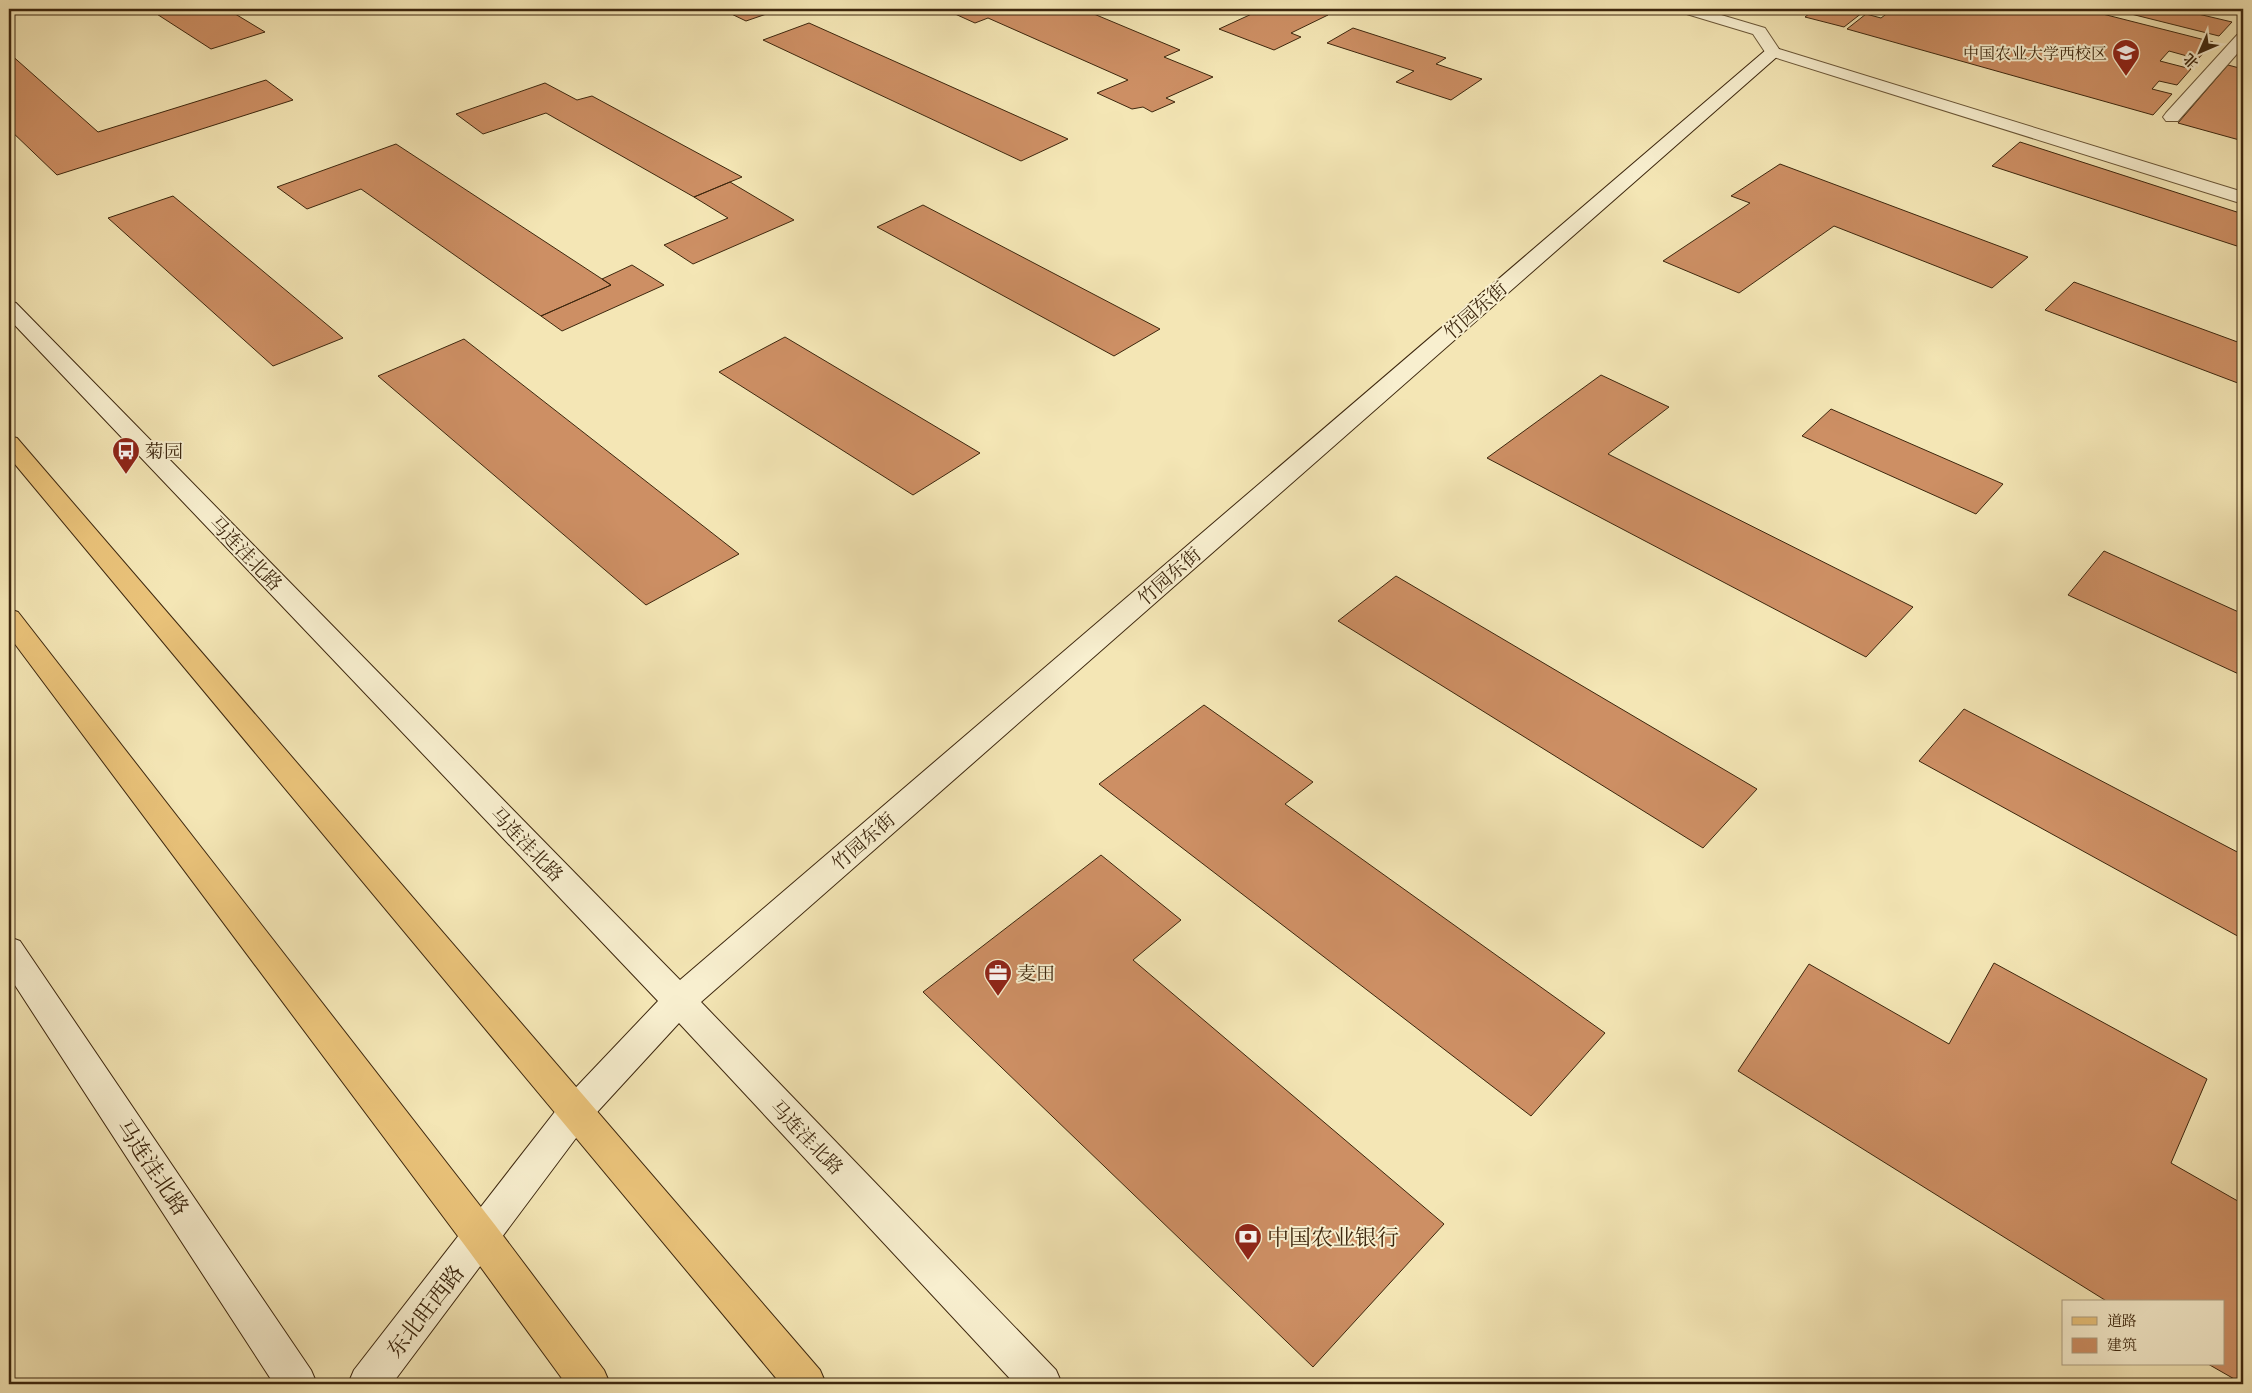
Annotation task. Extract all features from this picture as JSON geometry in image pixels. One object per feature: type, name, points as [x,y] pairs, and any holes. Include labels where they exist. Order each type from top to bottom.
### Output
[{"type":"main road","points":[[9,443],[806,1384]]},
{"type":"main road","points":[[9,618],[482,1238],[590,1384]]},
{"type":"street","points":[[1685,9],[1759,31],[1773,52],[2243,198]]},
{"type":"street","points":[[2172,117],[2243,38]]},
{"type":"street","name":"竹园东街","points":[[576,1112],[678,1001],[1773,52]]},
{"type":"street","name":"马连洼北路","points":[[9,307],[678,1001],[1042,1384]]},
{"type":"street","name":"马连洼北路","points":[[9,950],[297,1384]]},
{"type":"street","name":"东北旺西路","points":[[368,1384],[482,1238],[576,1112]]},
{"type":"building","points":[[149,9],[227,9],[265,32],[211,49]]},
{"type":"building","points":[[721,9],[781,9],[746,21]]},
{"type":"building","points":[[944,9],[1082,9],[1180,50],[1164,57],[1213,77],[1166,98],[1175,102],[1152,112],[1143,107],[1132,109],[1097,93],[1128,80],[988,18],[975,23]]},
{"type":"building","points":[[1246,9],[1309,9],[1328,15],[1291,33],[1301,37],[1274,50],[1219,29],[1256,12]]},
{"type":"building","points":[[1815,9],[1867,9],[1844,27],[1805,17]]},
{"type":"building","name":"中国农业大学西校区","points":[[1893,9],[2083,9],[2213,42],[2198,59],[2169,51],[2160,61],[2191,69],[2177,85],[2159,81],[2152,89],[2172,94],[2153,115],[1847,29],[1866,14],[1881,18]]},
{"type":"building","points":[[2111,9],[2177,9],[2232,22],[2219,36]]},
{"type":"building","points":[[809,23],[1068,139],[1021,161],[763,40]]},
{"type":"building","points":[[1353,28],[1446,58],[1436,64],[1482,79],[1451,100],[1396,82],[1414,71],[1327,43]]},
{"type":"building","points":[[9,53],[98,132],[266,80],[293,100],[57,175],[9,129]]},
{"type":"building","points":[[2228,65],[2243,69],[2243,141],[2178,123]]},
{"type":"building","points":[[545,83],[577,100],[592,96],[742,177],[694,197],[546,113],[483,134],[456,114]]},
{"type":"building","points":[[2020,142],[2243,214],[2243,248],[1992,166]]},
{"type":"building","points":[[396,144],[611,285],[541,316],[361,189],[307,209],[277,187]]},
{"type":"building","points":[[1780,164],[2028,257],[1992,288],[1834,226],[1739,293],[1663,261],[1750,203],[1731,196]]},
{"type":"building","points":[[730,182],[794,220],[693,264],[664,245],[728,218],[694,197]]},
{"type":"building","points":[[173,196],[343,338],[273,366],[108,218]]},
{"type":"building","points":[[923,205],[1160,329],[1114,356],[877,227]]},
{"type":"building","points":[[632,265],[664,285],[562,331],[541,316],[611,285],[602,279]]},
{"type":"building","points":[[2074,282],[2243,344],[2243,385],[2045,310]]},
{"type":"building","points":[[785,337],[980,453],[913,495],[719,372]]},
{"type":"building","points":[[464,339],[739,554],[646,605],[378,376]]},
{"type":"building","points":[[1601,375],[1669,407],[1608,454],[1913,607],[1866,657],[1487,458]]},
{"type":"building","points":[[1831,409],[2003,484],[1976,514],[1802,436]]},
{"type":"building","points":[[2104,551],[2243,614],[2243,676],[2068,595]]},
{"type":"building","points":[[1396,576],[1757,789],[1703,848],[1338,621]]},
{"type":"building","points":[[1204,705],[1313,782],[1285,804],[1605,1033],[1531,1116],[1099,784]]},
{"type":"building","points":[[1964,709],[2243,855],[2243,939],[1919,761]]},
{"type":"building","points":[[1101,855],[1181,920],[1133,960],[1444,1224],[1313,1367],[923,992]]},
{"type":"building","points":[[1994,963],[2207,1079],[2171,1163],[2243,1204],[2243,1384],[2212,1366],[2224,1366],[2224,1300],[2105,1300],[1738,1071],[1809,964],[1949,1044]]},
{"type":"place","name":"中国农业大学西校区","points":[[2126,77]]},
{"type":"place","name":"菊园","points":[[126,475]]},
{"type":"place","name":"麦田","points":[[998,997]]},
{"type":"place","name":"中国农业银行","points":[[1248,1261]]}]
